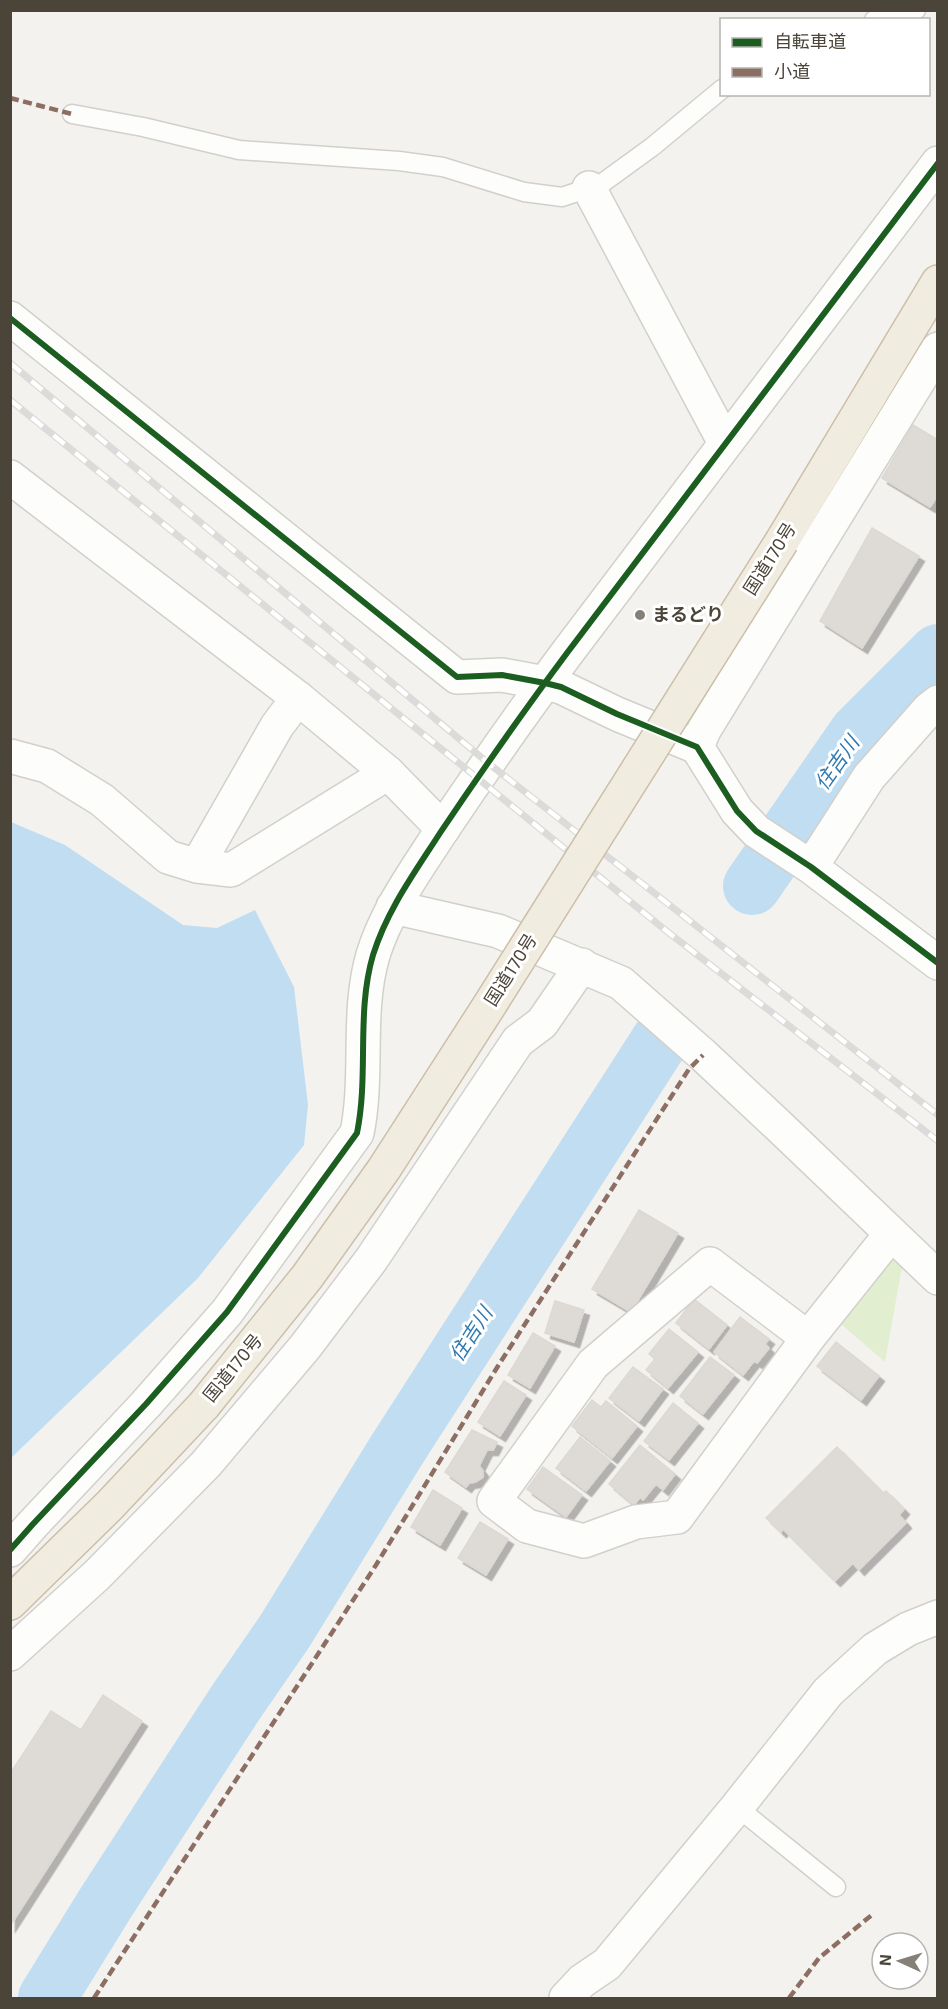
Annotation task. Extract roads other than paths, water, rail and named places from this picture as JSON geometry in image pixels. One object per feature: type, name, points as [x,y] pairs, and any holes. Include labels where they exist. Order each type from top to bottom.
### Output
[{"type":"highway","name":"国道170号","points":[[10,1602],[110,1505],[204,1405],[308,1277],[384,1169],[782,541],[938,282]]},
{"type":"street","points":[[10,1550],[146,1404],[227,1312],[357,1133],[362,1108],[363,1014],[373,955],[393,907],[469,789],[545,683],[938,163]]},
{"type":"street","points":[[589,188],[725,443]]},
{"type":"street","points":[[10,318],[457,677],[502,675],[561,687],[617,714],[697,747],[737,811],[756,831],[811,867],[938,963]]},
{"type":"street","points":[[697,747],[704,730],[929,382],[938,349]]},
{"type":"street","points":[[10,477],[298,698],[388,773],[443,829]]},
{"type":"street","points":[[197,866],[277,726],[298,698]]},
{"type":"street","points":[[811,867],[869,777],[929,709],[938,702]]},
{"type":"street","points":[[10,756],[47,766],[102,800],[168,857],[197,866],[231,870],[388,773]]},
{"type":"street","points":[[393,907],[498,931],[621,983],[755,1103],[938,1278]]},
{"type":"street","points":[[10,1654],[97,1575],[206,1464],[305,1347],[371,1260],[519,1041],[542,1023],[582,965]]},
{"type":"street","points":[[808,1338],[710,1264],[593,1364],[494,1501],[527,1526],[584,1541],[636,1522],[676,1517],[808,1338],[891,1234]]},
{"type":"street","points":[[566,1998],[582,1981],[607,1964],[835,1685],[875,1649],[908,1629],[934,1620]]},
{"type":"street","points":[[592,1998],[598,1990],[607,1964]]},
{"type":"lane","points":[[882,18],[916,10]]},
{"type":"lane","points":[[72,114],[143,127],[239,150],[399,161],[443,167],[524,192],[562,197],[601,184],[652,147],[720,91]]},
{"type":"lane","points":[[737,1807],[836,1887]]},
{"type":"water","points":[[11,822],[65,845],[183,925],[217,928],[255,910],[294,987],[308,1105],[304,1145],[198,1278],[11,1458]]},
{"type":"waterway","name":"住吉川","points":[[752,886],[858,733],[938,653]]},
{"type":"waterway","name":"住吉川","points":[[47,1998],[234,1705],[285,1631],[398,1448],[661,1039]]},
{"type":"railway","points":[[10,363],[488,763],[938,1115]]},
{"type":"railway","points":[[10,400],[669,933],[938,1141]]},
{"type":"place","name":"まるどり","points":[[640,615]]}]
